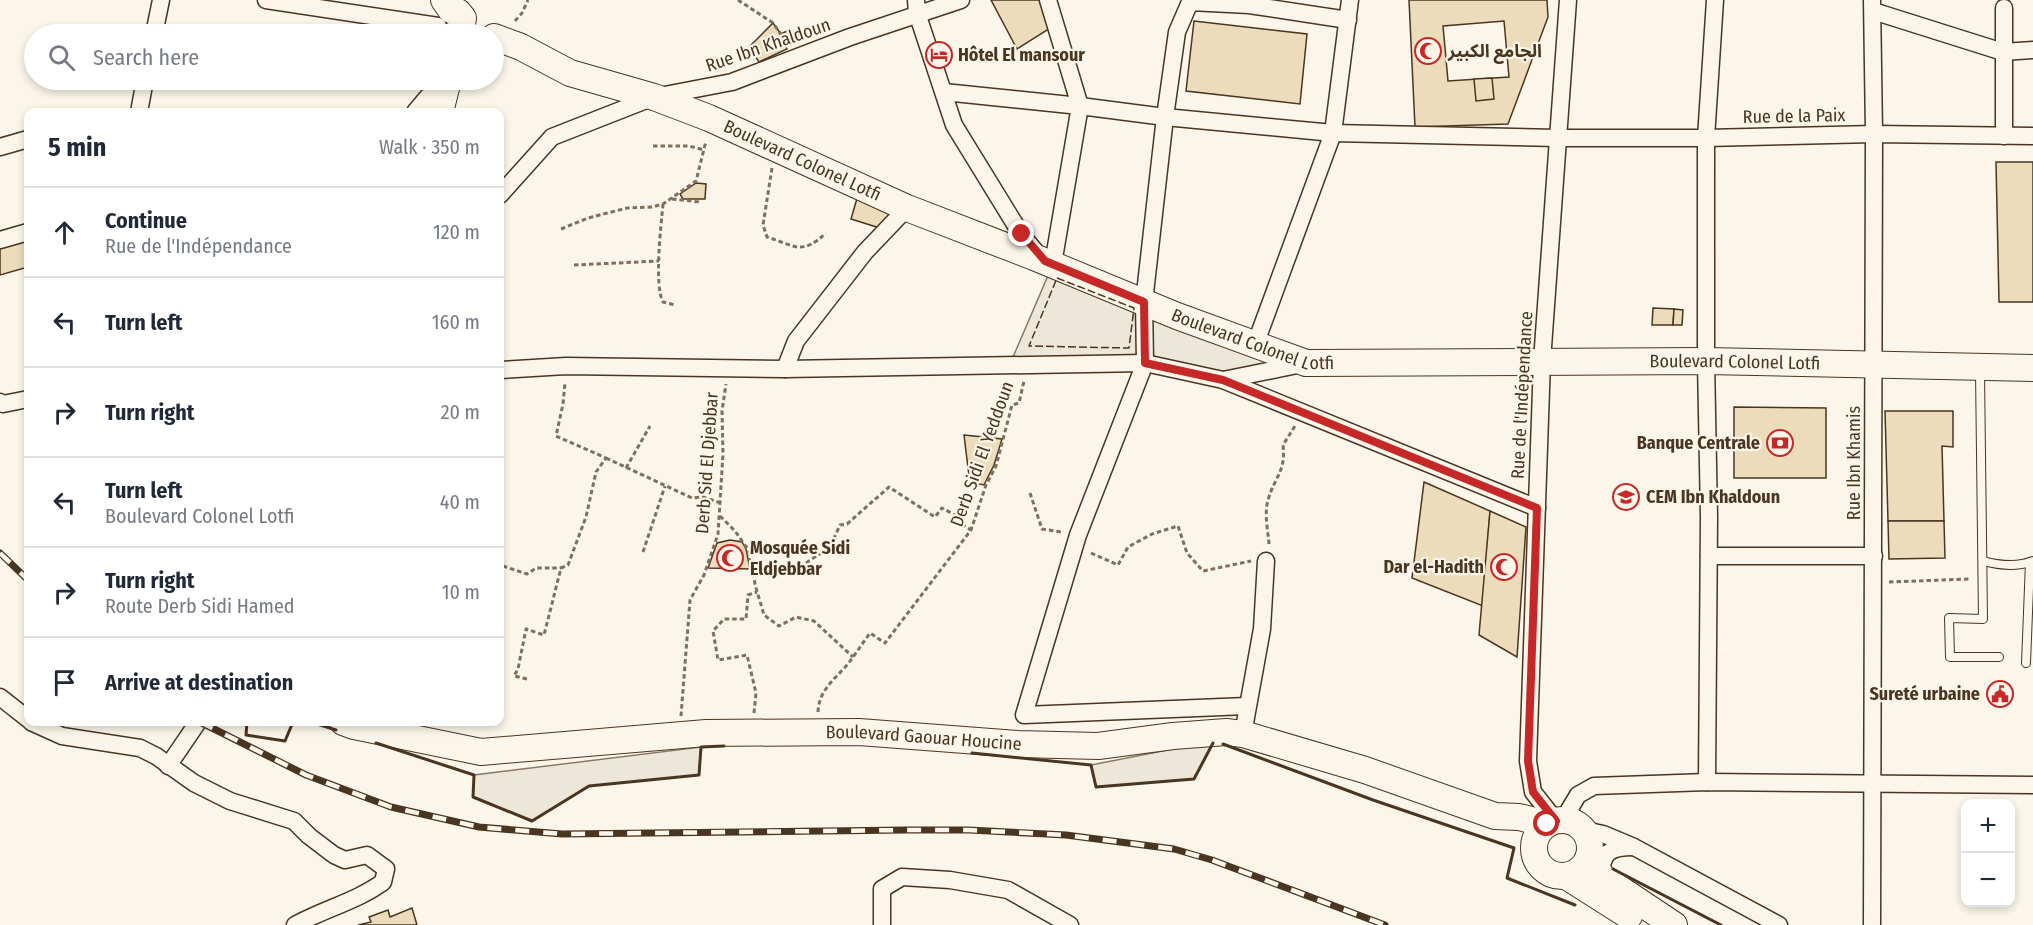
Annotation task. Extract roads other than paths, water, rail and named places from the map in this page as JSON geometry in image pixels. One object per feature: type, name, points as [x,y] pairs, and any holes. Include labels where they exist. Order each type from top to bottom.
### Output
[{"type":"main road","name":"Boulevard Colonel Lotfi","points":[[504,40],[570,73],[654,97],[709,118],[907,208],[1144,302],[1306,363],[1706,361],[2033,368]]},
{"type":"main road","points":[[441,108],[446,90]]},
{"type":"main road","name":"Boulevard Gaouar Houcine","points":[[354,726],[481,752],[680,735],[752,733],[859,732],[1018,744],[1098,746],[1226,732],[1243,734],[1365,770],[1494,816]]},
{"type":"main road","points":[[1494,816],[1519,817],[1577,840],[1674,925]]},
{"type":"main road","points":[[1494,816],[1534,849]]},
{"type":"main road","points":[[1577,840],[1540,831],[1534,849],[1536,856],[1544,869],[1566,876],[1642,925]]},
{"type":"main road","points":[[1566,876],[1580,870],[1577,840]]},
{"type":"street","points":[[156,24],[161,0]]},
{"type":"street","points":[[266,0],[459,22]]},
{"type":"street","name":"Rue Ibn Khaldoun","points":[[504,190],[552,136],[654,97],[732,82],[916,7],[961,0]]},
{"type":"street","points":[[1048,0],[1080,106],[1049,263]]},
{"type":"street","points":[[1255,345],[1333,134],[1350,0]]},
{"type":"street","name":"Rue de l'Indépendance","points":[[1568,0],[1542,361],[1528,761],[1533,792],[1577,840]]},
{"type":"street","points":[[1707,782],[1709,555],[1706,138],[1715,0]]},
{"type":"street","points":[[1247,706],[1024,715],[1076,540],[1145,363],[1144,302],[1165,117],[1177,32],[1190,2],[1249,3],[1348,20]]},
{"type":"street","points":[[1872,6],[2003,51],[2033,50]]},
{"type":"street","name":"Rue Ibn Khamis","points":[[1872,6],[1874,134],[1872,925]]},
{"type":"street","points":[[916,7],[954,126],[1022,234],[1049,263]]},
{"type":"street","points":[[2004,8],[2004,136]]},
{"type":"street","points":[[140,108],[143,90]]},
{"type":"street","points":[[418,108],[434,90]]},
{"type":"street","name":"Rue de la Paix","points":[[944,92],[1333,134],[1557,138],[1706,138],[1874,134],[2033,136]]},
{"type":"street","points":[[0,147],[24,140]]},
{"type":"street","points":[[785,369],[796,341],[865,252],[907,208]]},
{"type":"street","points":[[0,240],[24,233]]},
{"type":"street","points":[[504,370],[566,366],[785,369],[1145,363],[1223,380],[1537,508]]},
{"type":"street","points":[[1223,380],[1306,363]]},
{"type":"street","points":[[0,402],[3,404],[24,400]]},
{"type":"street","points":[[1709,555],[1874,556]]},
{"type":"street","points":[[1243,734],[1262,629],[1267,559]]},
{"type":"street","points":[[0,697],[24,715]]},
{"type":"street","points":[[42,726],[62,736],[140,748],[156,756],[194,783],[230,801],[294,821],[309,837],[334,855],[345,860],[367,855],[386,869],[383,882],[371,891],[311,916],[296,925]]},
{"type":"street","points":[[168,766],[195,726]]},
{"type":"street","points":[[1634,847],[1619,847],[1611,850],[1604,857],[1601,867],[1577,840],[1569,810],[1578,795],[1588,788],[1601,786],[1707,782],[2033,785]]},
{"type":"street","points":[[1577,840],[1588,831],[1603,834],[1634,847],[1779,925]]},
{"type":"street","points":[[882,925],[882,889],[902,877],[950,880],[1008,891],[1070,925]]},
{"type":"lane","points":[[1980,367],[1983,619],[1949,618],[1950,657],[1999,657]]},
{"type":"lane","points":[[1983,561],[1993,564],[2024,565],[2032,561],[2026,663]]},
{"type":"railway","points":[[0,553],[24,576]]},
{"type":"railway","points":[[208,726],[306,775],[391,807],[479,827],[562,834],[969,830],[1066,835],[1174,849],[1212,860],[1385,925]]},
{"type":"place","name":"الجامع الكبير","points":[[1428,51]]},
{"type":"place","name":"Hôtel El mansour","points":[[939,55]]},
{"type":"place","name":"Banque Centrale","points":[[1780,443]]},
{"type":"place","name":"CEM Ibn Khaldoun","points":[[1626,497]]},
{"type":"place","name":"Mosquée Sidi Eldjebbar","points":[[730,558]]},
{"type":"place","name":"Dar el-Hadith","points":[[1504,567]]},
{"type":"place","name":"Sureté urbaine","points":[[2000,694]]}]
